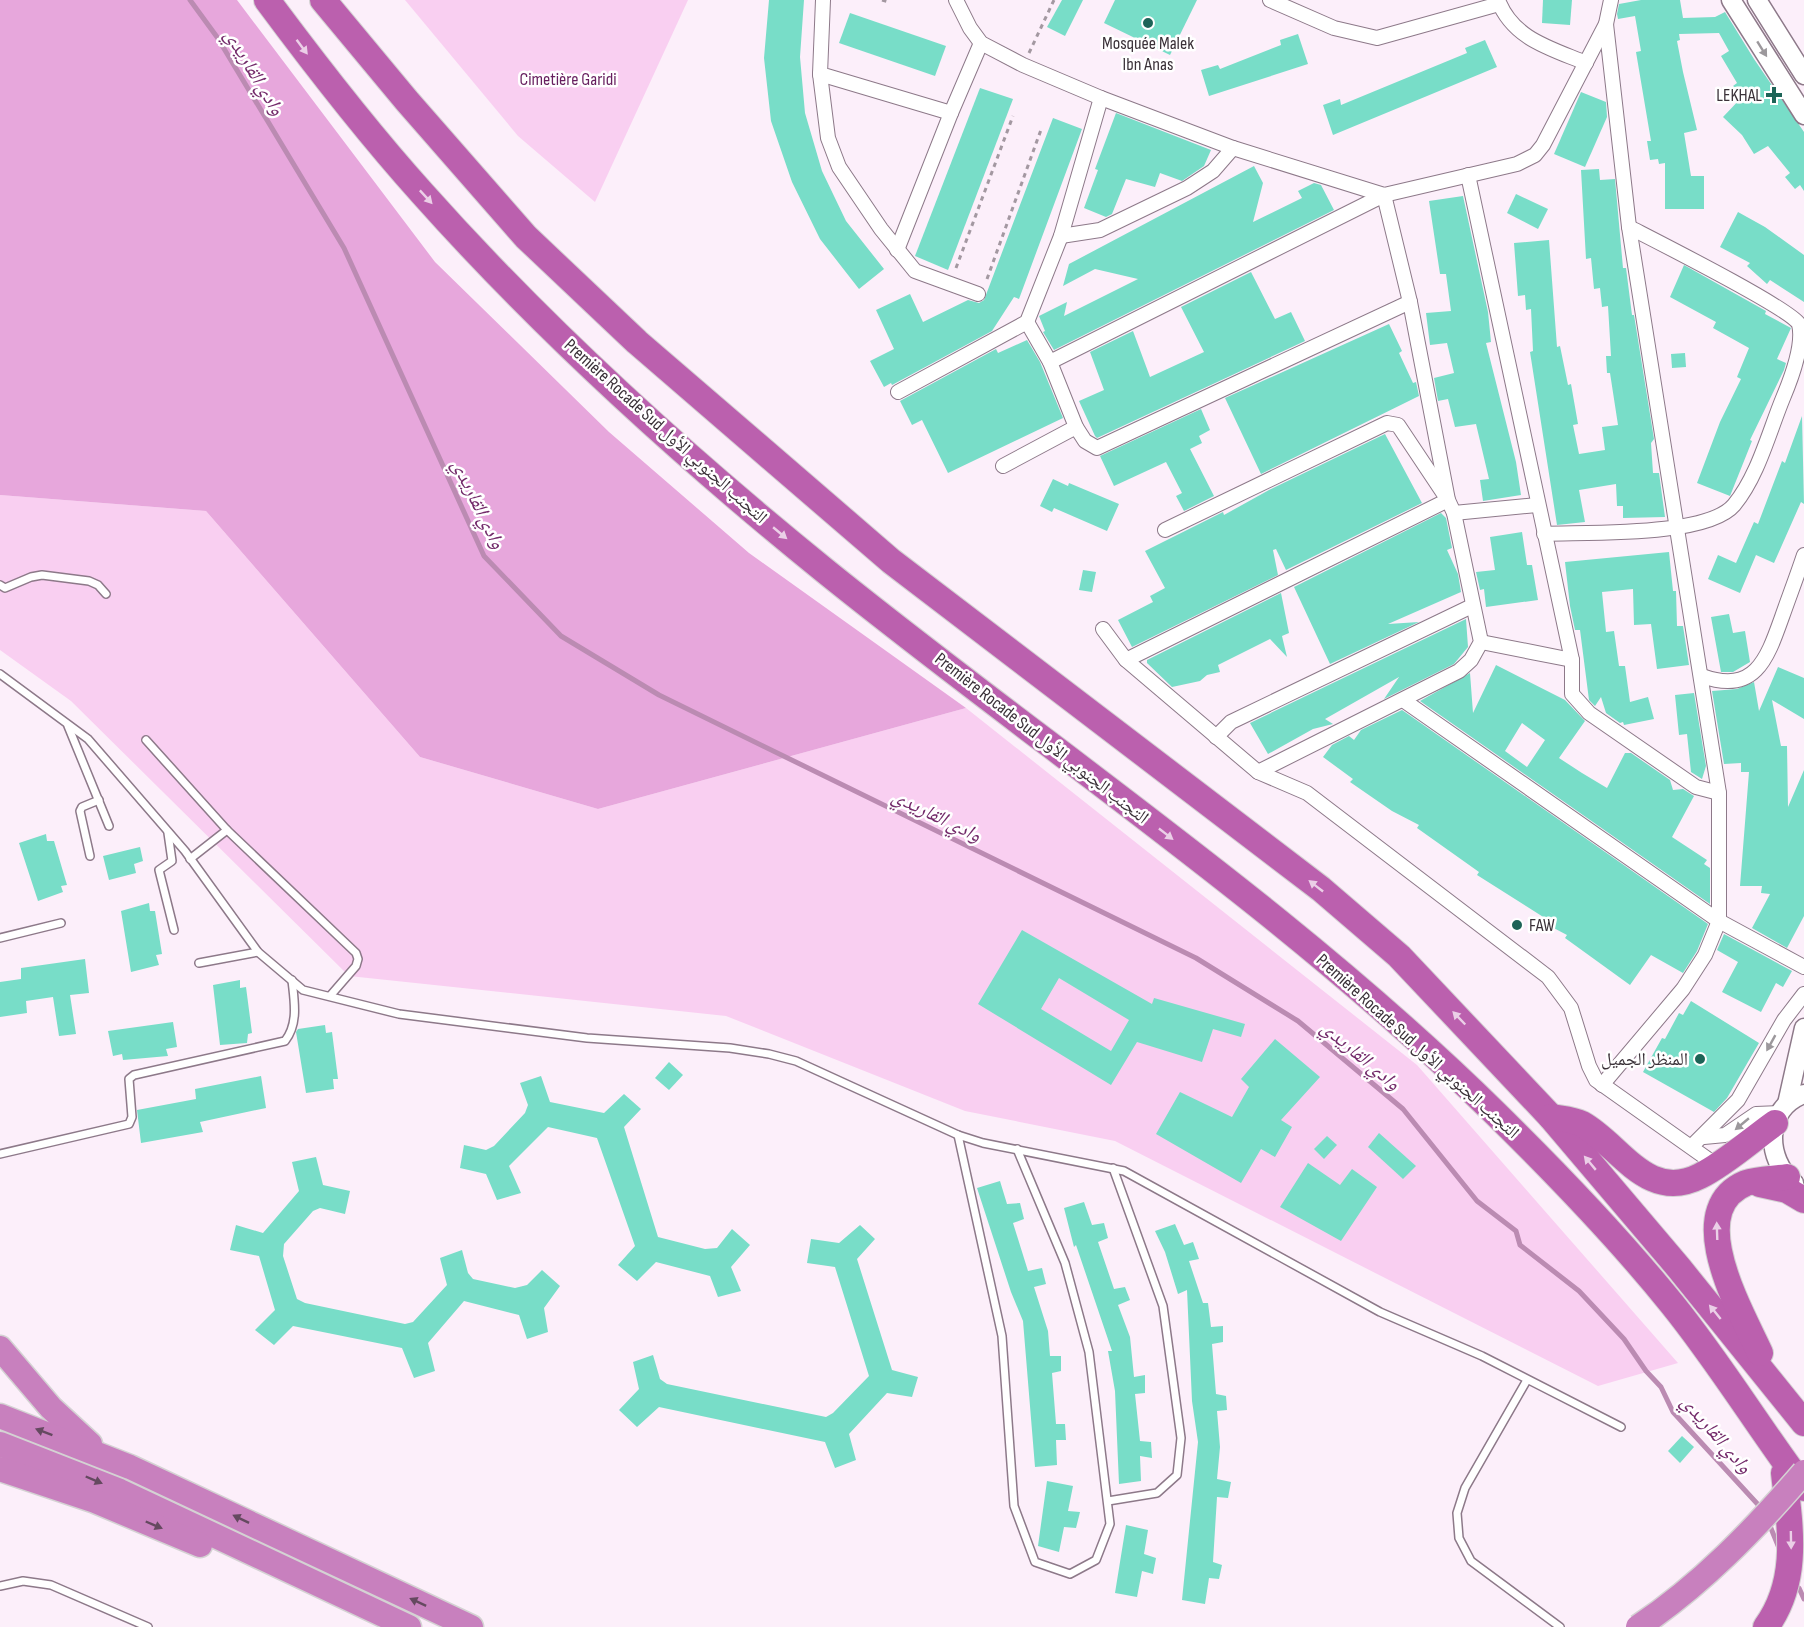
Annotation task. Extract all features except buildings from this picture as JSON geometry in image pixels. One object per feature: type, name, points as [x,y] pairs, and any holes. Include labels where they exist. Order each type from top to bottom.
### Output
[{"type":"highway","name":"Première Rocade Sud التجنب الجنوبي الأول","points":[[267,0],[314,63],[422,193],[533,309],[646,415],[826,571],[1268,912],[1371,999],[1495,1113],[1604,1226],[1674,1305],[1794,1466],[1804,1488]]},
{"type":"highway","name":"Première Rocade Sud التجنب الجنوبي الأول","points":[[323,0],[407,101],[526,237],[637,342],[891,561],[1329,896],[1399,956],[1551,1117],[1774,1383],[1804,1424]]},
{"type":"highway","points":[[1551,1117],[1580,1123],[1635,1169],[1655,1180],[1667,1182],[1690,1180],[1716,1165],[1781,1113]]},
{"type":"highway","points":[[1774,1383],[1725,1275],[1718,1250],[1716,1229],[1720,1209],[1731,1193],[1748,1182],[1799,1189]]},
{"type":"highway","points":[[0,1348],[51,1408],[104,1456]]},
{"type":"highway","points":[[0,1416],[104,1456],[471,1627]]},
{"type":"highway","points":[[0,1444],[131,1496],[409,1627]]},
{"type":"highway","points":[[1638,1627],[1707,1573],[1766,1516],[1794,1466]]},
{"type":"highway","points":[[1766,1627],[1783,1598],[1791,1567],[1794,1466]]},
{"type":"highway","points":[[0,1469],[128,1514],[391,1627]]},
{"type":"street","points":[[823,0],[820,74],[828,138],[839,167],[897,250],[915,271],[978,294]]},
{"type":"street","points":[[956,0],[969,28],[981,43],[1023,65],[1101,98],[1233,148],[1384,195]]},
{"type":"street","points":[[1270,0],[1334,28],[1377,38],[1498,2],[1512,26],[1529,39],[1586,63]]},
{"type":"street","points":[[1050,362],[1384,195],[1517,164],[1535,155],[1544,145],[1606,24],[1611,0]]},
{"type":"street","points":[[1731,0],[1804,115]]},
{"type":"street","points":[[1757,0],[1804,75]]},
{"type":"street","points":[[1602,1085],[1683,989],[1705,955],[1719,921],[1719,794],[1629,227],[1606,24]]},
{"type":"street","points":[[897,250],[981,43]]},
{"type":"street","points":[[820,74],[951,113]]},
{"type":"street","points":[[898,392],[1027,322],[1061,236],[1101,98]]},
{"type":"street","points":[[1061,236],[1100,230],[1187,188],[1214,171],[1233,148]]},
{"type":"street","points":[[1468,175],[1572,660],[1572,694],[1589,713],[1696,788],[1719,794]]},
{"type":"street","points":[[1384,195],[1410,302],[1448,500]]},
{"type":"street","points":[[1544,534],[1678,528],[1719,517],[1733,506],[1747,485],[1798,360],[1803,335],[1799,323],[1772,305],[1629,227]]},
{"type":"street","points":[[1027,322],[1050,362],[1076,427],[1085,441],[1097,448],[1410,302]]},
{"type":"street","points":[[1165,530],[1387,423],[1398,425],[1407,436],[1454,513],[1481,642],[1471,660],[1459,671],[1258,772]]},
{"type":"street","points":[[1003,466],[1076,427]]},
{"type":"street","points":[[1126,660],[1448,500]]},
{"type":"street","points":[[1454,513],[1538,505]]},
{"type":"street","points":[[1702,676],[1718,682],[1737,681],[1762,665],[1771,647],[1804,555]]},
{"type":"street","points":[[1216,737],[1231,722],[1472,606]]},
{"type":"street","points":[[1103,629],[1126,660],[1258,772],[1307,793],[1548,977],[1571,1008],[1589,1066],[1602,1085],[1716,1165]]},
{"type":"street","points":[[1481,642],[1572,660]]},
{"type":"street","points":[[1403,700],[1719,921],[1804,967]]},
{"type":"street","points":[[1692,1146],[1704,1137],[1742,1094],[1784,1020],[1804,994]]},
{"type":"street","points":[[1799,1189],[1779,1168],[1772,1146],[1804,1028]]},
{"type":"street","points":[[1704,1137],[1725,1135],[1756,1114],[1781,1113],[1804,1094]]},
{"type":"lane","points":[[0,585],[5,588],[31,576],[42,576],[89,580],[98,585],[106,594]]},
{"type":"lane","points":[[0,674],[88,739],[190,859],[258,952],[303,990],[399,1014],[552,1034],[769,1054],[796,1061],[958,1135],[983,1143],[1124,1171],[1380,1312],[1482,1356],[1621,1427]]},
{"type":"lane","points":[[67,724],[109,826]]},
{"type":"lane","points":[[146,740],[227,830],[356,953],[358,959],[356,966],[330,996]]},
{"type":"lane","points":[[90,856],[80,811],[82,807],[99,800]]},
{"type":"lane","points":[[190,859],[227,830]]},
{"type":"lane","points":[[167,831],[172,861],[159,870],[174,930]]},
{"type":"lane","points":[[0,938],[61,923]]},
{"type":"lane","points":[[199,963],[258,952]]},
{"type":"lane","points":[[0,1154],[129,1124],[132,1117],[129,1079],[134,1075],[285,1041],[291,1034],[295,1011],[292,980]]},
{"type":"lane","points":[[958,1135],[1002,1336],[1014,1506],[1035,1562],[1070,1574],[1096,1560],[1110,1524],[1108,1501],[1089,1352],[1065,1263],[1017,1149]]},
{"type":"lane","points":[[1108,1501],[1157,1493],[1177,1475],[1181,1438],[1163,1306],[1113,1168]]},
{"type":"lane","points":[[1527,1380],[1465,1488],[1457,1513],[1459,1538],[1471,1561],[1560,1627]]},
{"type":"lane","points":[[0,1586],[23,1581],[51,1585],[148,1627]]},
{"type":"path","points":[[882,0],[889,2]]},
{"type":"path","points":[[1023,65],[1054,0]]},
{"type":"path","points":[[956,268],[1013,116]]},
{"type":"path","points":[[987,279],[1042,128]]},
{"type":"green space","name":"Cimetière Garidi","points":[[405,0],[688,0],[595,202],[518,136]]},
{"type":"green space","points":[[0,495],[206,511],[420,757],[598,809],[966,708],[1417,1065],[1678,1363],[1598,1386],[1115,1141],[965,1111],[726,1016],[349,976],[71,701],[0,650]]},
{"type":"shaded area","points":[[0,0],[237,0],[435,262],[609,432],[749,553],[966,708],[598,809],[420,757],[206,511],[0,495]]},
{"type":"waterway","name":"وادي القاريدي","points":[[190,0],[217,37],[344,248],[484,556],[561,636],[659,695],[1196,958],[1298,1021],[1403,1109],[1477,1201],[1516,1231],[1520,1245],[1579,1291],[1624,1339],[1646,1371],[1661,1387],[1673,1412],[1763,1510]]},
{"type":"waterway","name":"وادي القاريدي","points":[[1768,1521],[1779,1548]]},
{"type":"waterway","name":"وادي القاريدي","points":[[1799,1588],[1804,1599]]},
{"type":"place","name":"Mosquée Malek Ibn Anas","points":[[1148,23]]},
{"type":"place","name":"LEKHAL","points":[[1774,95]]},
{"type":"place","name":"FAW","points":[[1517,925]]},
{"type":"place","name":"المنظر الجميل","points":[[1700,1059]]}]
